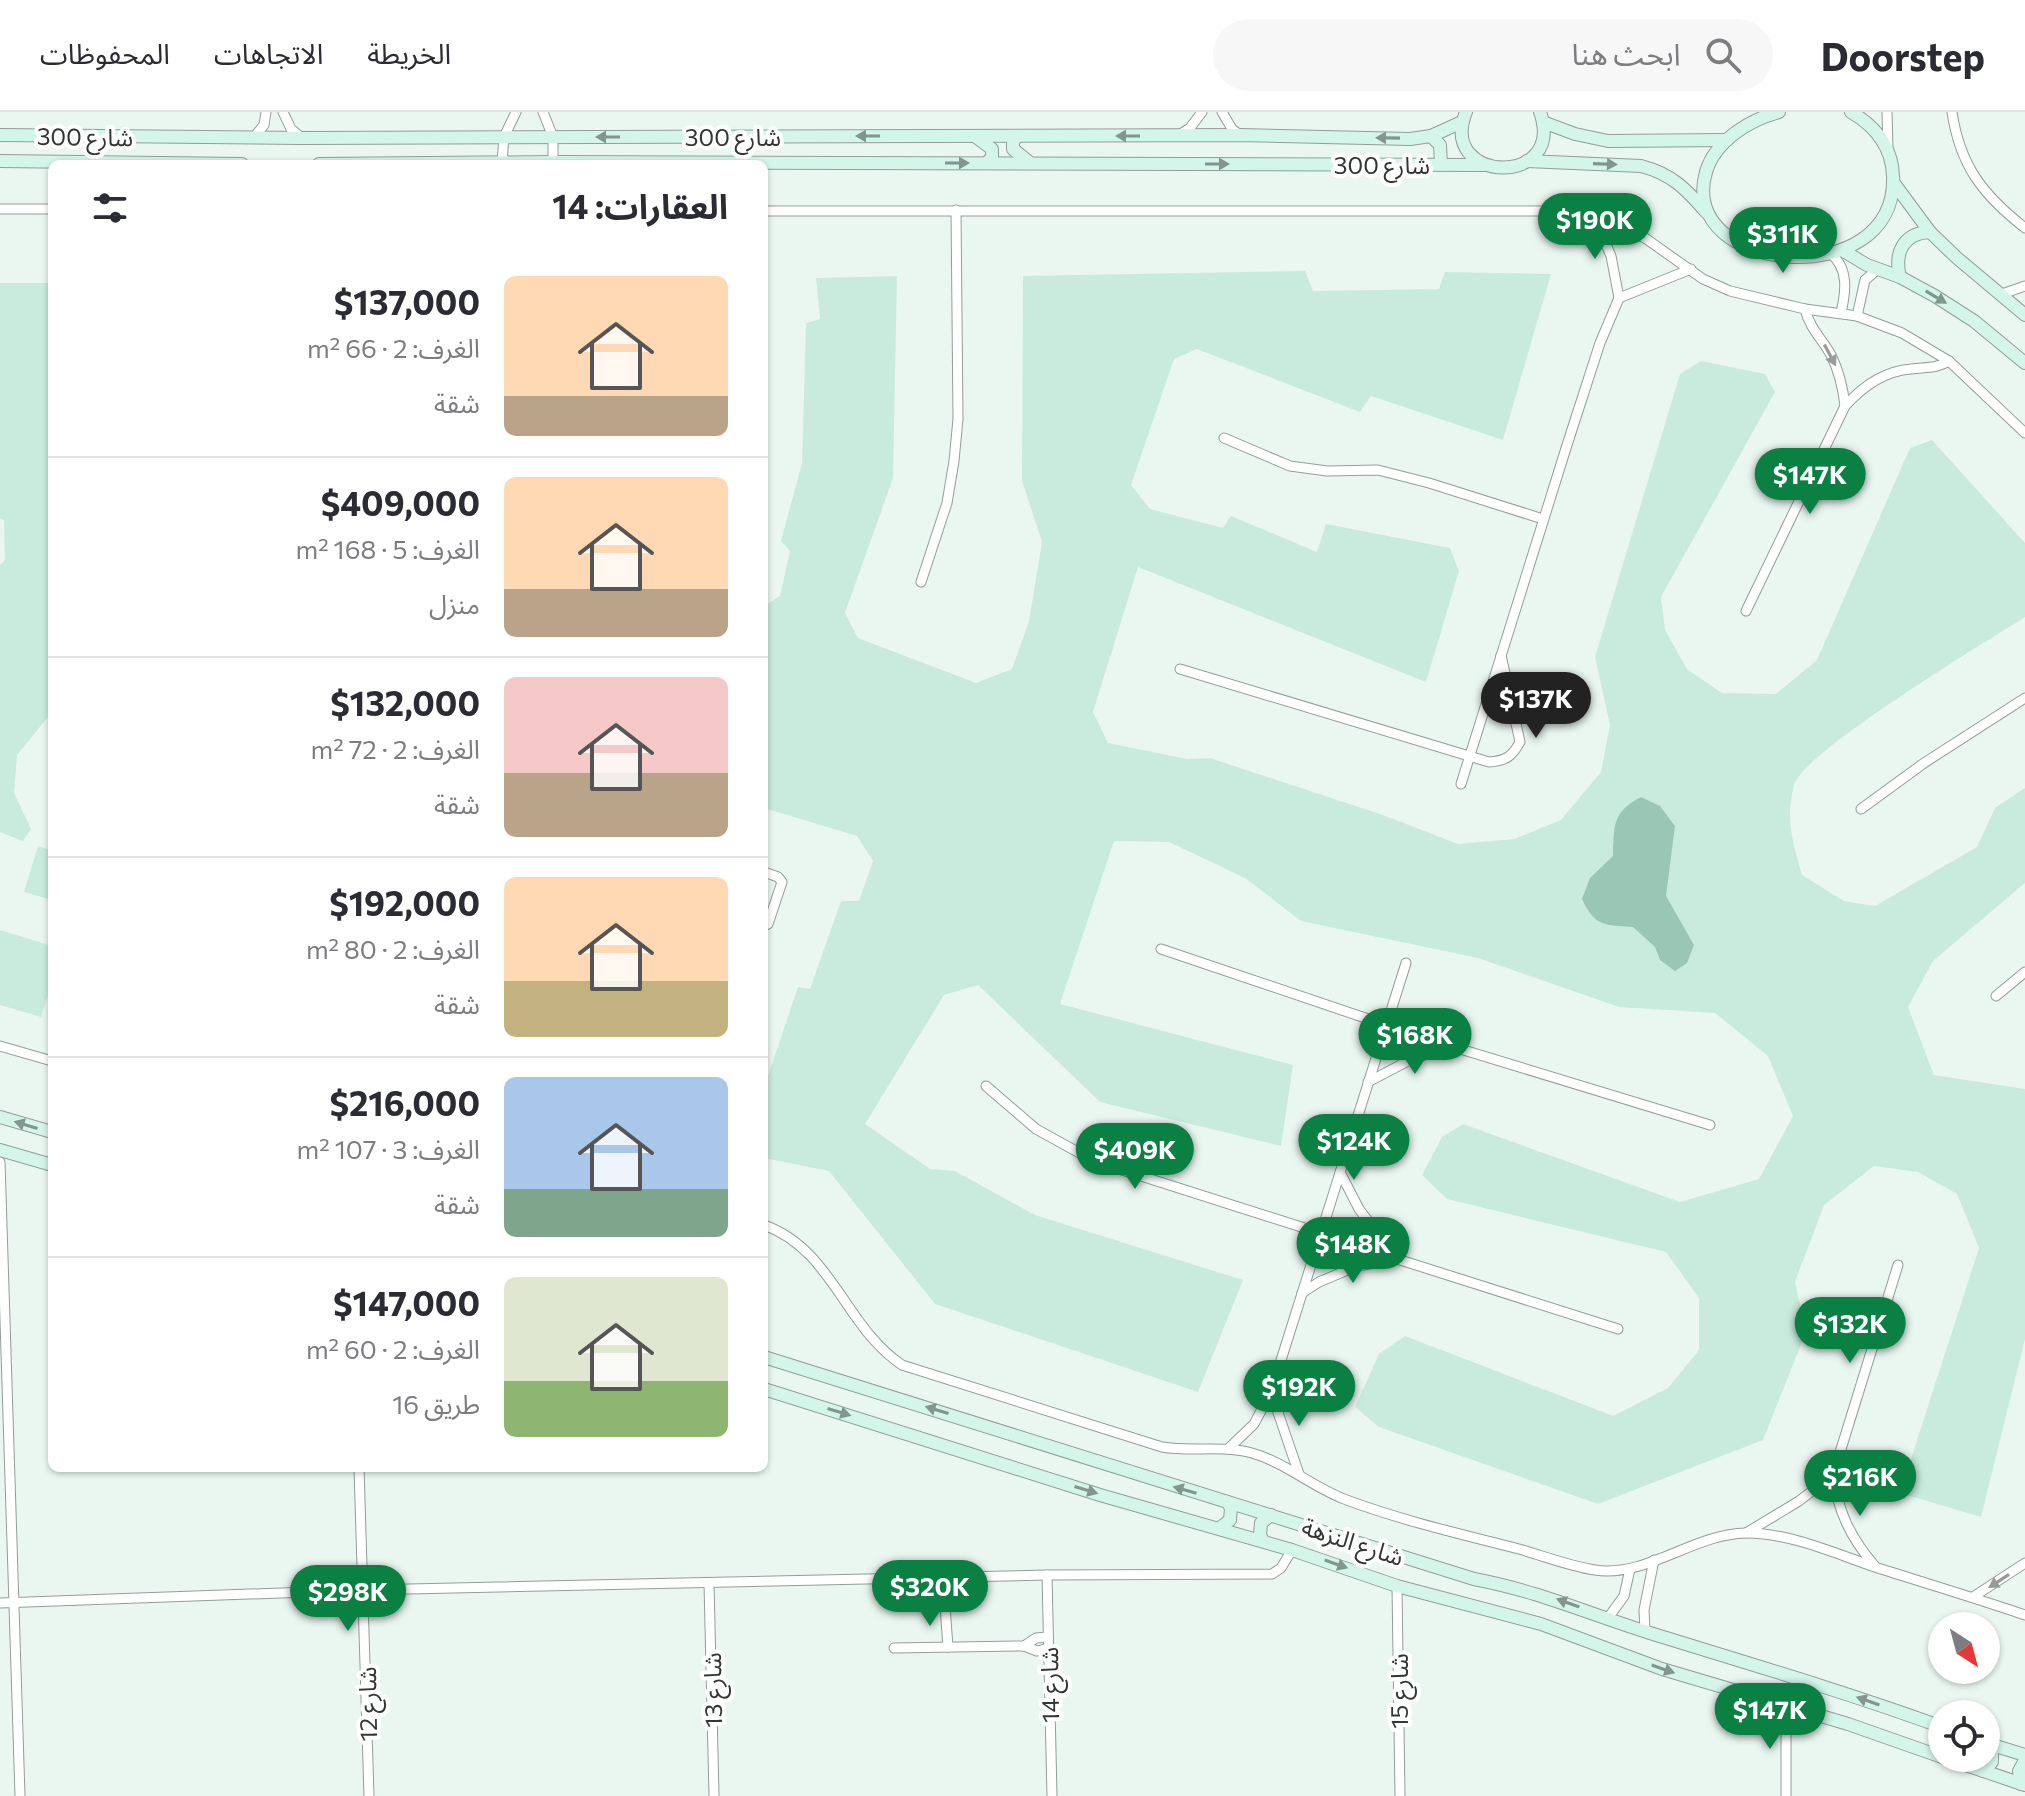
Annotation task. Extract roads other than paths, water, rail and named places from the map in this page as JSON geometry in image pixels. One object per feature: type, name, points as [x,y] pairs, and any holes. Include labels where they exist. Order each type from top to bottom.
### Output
[{"type":"street","points":[[254,137],[264,125],[266,112]]},
{"type":"street","points":[[283,112],[291,129],[302,138]]},
{"type":"street","points":[[502,160],[504,137],[516,112]]},
{"type":"street","points":[[543,112],[553,137],[553,160]]},
{"type":"street","points":[[1179,135],[1204,112],[1221,112],[1240,135]]},
{"type":"street","points":[[1714,221],[1704,196],[1704,178],[1710,161],[1727,140],[1748,125],[1779,112]]},
{"type":"street","points":[[1851,112],[1877,133],[1888,153]]},
{"type":"street","points":[[1527,161],[1641,166],[1659,170],[1675,178],[1688,190],[1733,240],[1763,253],[1801,257],[1836,252],[1862,239],[1878,224],[1888,204],[1893,182],[1888,153],[1887,112]]},
{"type":"street","points":[[1952,112],[1956,141],[1974,179],[2002,210],[2025,228]]},
{"type":"street","points":[[1464,117],[1465,143],[1484,165]]},
{"type":"street","name":"شارع 300","points":[[0,135],[302,138],[1240,135],[1410,139],[1431,136],[1464,117]]},
{"type":"street","points":[[1527,161],[1541,144],[1542,117],[1575,134],[1608,141],[1727,140]]},
{"type":"street","points":[[1017,136],[1013,149],[1032,164]]},
{"type":"street","points":[[1431,136],[1440,145],[1441,164]]},
{"type":"street","points":[[976,137],[992,149],[992,158],[986,163]]},
{"type":"street","name":"شارع 300","points":[[0,161],[48,162]]},
{"type":"street","name":"شارع 300","points":[[768,162],[1441,164],[1484,165],[1502,169],[1527,161]]},
{"type":"street","points":[[1893,182],[1930,232],[2025,315]]},
{"type":"street","points":[[0,209],[48,209]]},
{"type":"street","points":[[921,582],[940,529],[954,461],[958,419],[956,210]]},
{"type":"street","points":[[768,211],[1566,211],[1594,217],[1645,238],[1703,279],[1730,291],[1805,309],[1857,316],[1902,333],[1949,361],[2025,433]]},
{"type":"street","points":[[1461,784],[1600,343],[1619,298],[1611,256],[1594,217]]},
{"type":"street","points":[[1900,277],[1896,262],[1900,248],[1910,237],[1930,232]]},
{"type":"street","points":[[1836,252],[1900,277],[1974,321],[2025,363]]},
{"type":"street","points":[[1836,252],[1844,272],[1841,313]]},
{"type":"street","points":[[1619,298],[1691,269]]},
{"type":"street","points":[[1857,316],[1865,280],[1878,269]]},
{"type":"street","points":[[2002,294],[2025,286]]},
{"type":"street","points":[[1805,309],[1809,323],[1830,353],[1845,406]]},
{"type":"street","points":[[1746,611],[1845,406],[1866,386],[1891,373],[1931,368],[1949,361]]},
{"type":"street","points":[[1224,438],[1290,466],[1327,471],[1378,470],[1543,519]]},
{"type":"street","points":[[1180,669],[1489,762],[1502,761],[1514,754],[1520,742],[1501,653]]},
{"type":"street","points":[[1861,809],[1924,763],[2025,698]]},
{"type":"street","points":[[768,873],[782,882],[768,924]]},
{"type":"street","points":[[1161,949],[1387,1020],[1451,1045],[1710,1125]]},
{"type":"street","points":[[1228,1449],[1254,1424],[1271,1392],[1406,963]]},
{"type":"street","points":[[1996,996],[2025,972]]},
{"type":"street","points":[[1368,1082],[1408,1061],[1451,1045]]},
{"type":"street","points":[[0,1046],[48,1060]]},
{"type":"street","points":[[986,1086],[1036,1129],[1094,1161],[1320,1233]]},
{"type":"street","points":[[0,1117],[48,1131]]},
{"type":"street","points":[[0,1150],[48,1164]]},
{"type":"street","points":[[0,1162],[20,1796]]},
{"type":"street","points":[[1340,1172],[1364,1218],[1397,1259]]},
{"type":"street","points":[[768,1227],[787,1235],[812,1255],[884,1353],[902,1365],[1162,1447],[1186,1451],[1228,1449],[1265,1457],[1343,1499],[1591,1570],[1630,1569],[1698,1543],[1745,1533],[1799,1501],[1833,1475]]},
{"type":"street","points":[[1302,1293],[1337,1273],[1377,1261],[1397,1259],[1618,1329]]},
{"type":"street","points":[[1875,1567],[1845,1525],[1833,1475],[1898,1265]]},
{"type":"street","name":"شارع النزهة","points":[[768,1358],[1474,1579],[1544,1595],[1645,1631],[1928,1722]]},
{"type":"street","name":"شارع النزهة","points":[[768,1390],[1100,1495],[1292,1550],[1397,1586],[1541,1624],[1676,1674],[1848,1724],[1928,1753]]},
{"type":"street","points":[[1271,1392],[1299,1474]]},
{"type":"street","name":"شارع 12","points":[[359,1472],[369,1796]]},
{"type":"street","points":[[1220,1528],[1230,1520],[1228,1503]]},
{"type":"street","points":[[1263,1541],[1261,1523],[1271,1515]]},
{"type":"street","points":[[1745,1533],[1798,1542],[2025,1615]]},
{"type":"street","points":[[0,1603],[364,1590],[1047,1575],[1272,1574],[1281,1568],[1292,1550]]},
{"type":"street","points":[[1645,1631],[1644,1610],[1654,1560]]},
{"type":"street","points":[[1973,1597],[2025,1563]]},
{"type":"street","points":[[1608,1618],[1624,1596],[1630,1569]]},
{"type":"street","name":"شارع 14","points":[[1047,1575],[1052,1796]]},
{"type":"street","name":"شارع 13","points":[[709,1583],[714,1796]]},
{"type":"street","name":"شارع 15","points":[[1397,1586],[1400,1796]]},
{"type":"street","points":[[945,1606],[948,1647]]},
{"type":"street","points":[[1024,1646],[1036,1638],[1048,1637]]},
{"type":"street","points":[[894,1648],[1024,1646],[1037,1651],[1049,1648]]},
{"type":"street","points":[[1786,1706],[1786,1796]]},
{"type":"street","points":[[2000,1748],[2025,1757],[2019,1771],[2023,1784]]},
{"type":"street","name":"شارع النزهة","points":[[1986,1772],[2023,1784]]}]
